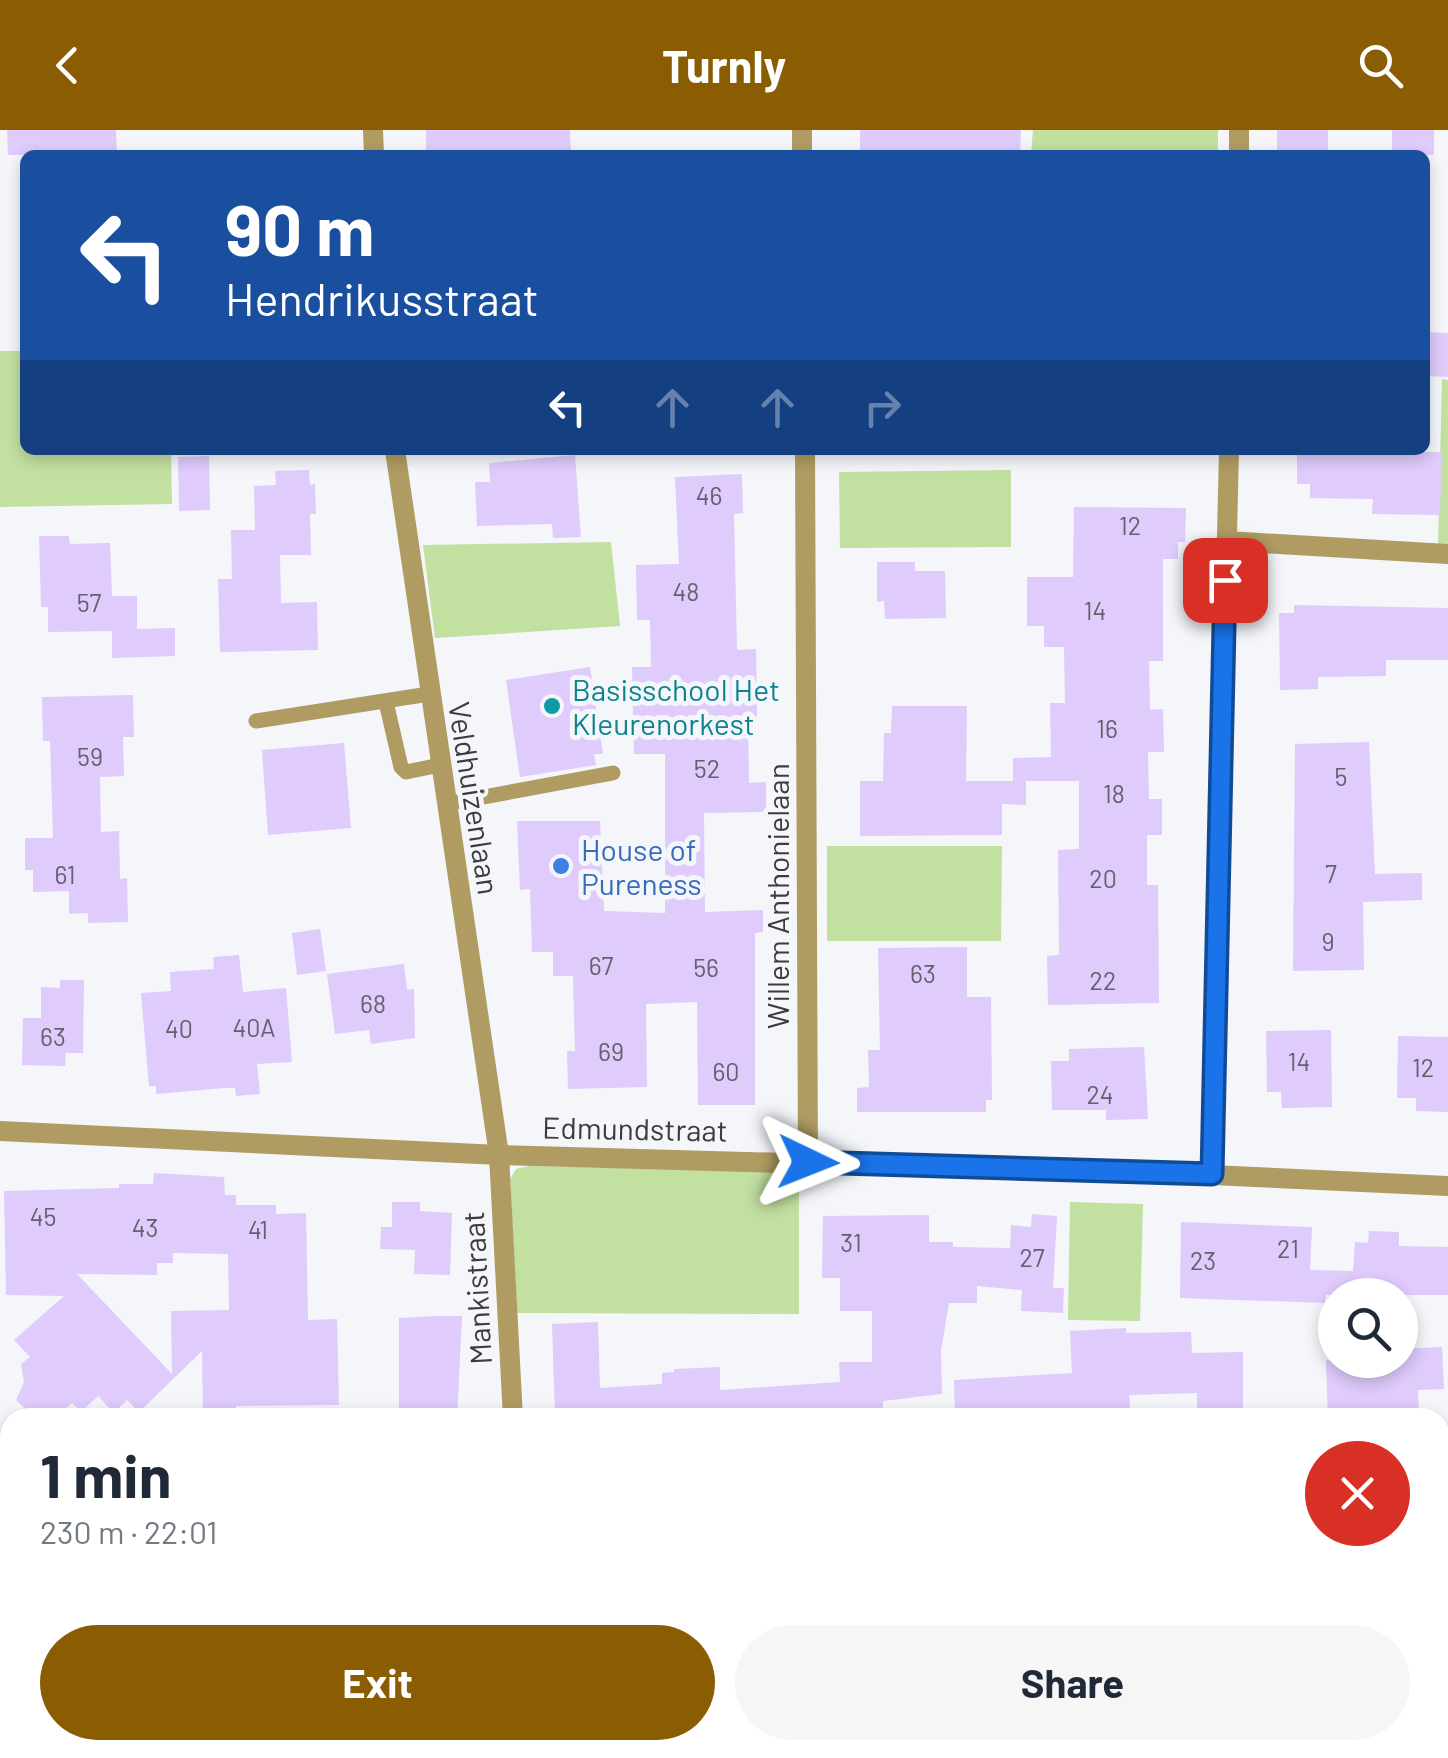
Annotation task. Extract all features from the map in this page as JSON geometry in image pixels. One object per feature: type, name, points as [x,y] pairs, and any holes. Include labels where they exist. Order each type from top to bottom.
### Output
[{"type":"street","name":"Veldhuizenlaan","points":[[396,455],[498,1155]]},
{"type":"street","name":"Willem Anthonielaan","points":[[804,455],[808,1162]]},
{"type":"street","points":[[1212,1174],[1229,455]]},
{"type":"street","points":[[1226,541],[1448,554]]},
{"type":"street","name":"Edmundstraat","points":[[0,1131],[498,1155],[1212,1174],[1448,1186]]},
{"type":"street","name":"Mankistraat","points":[[498,1155],[512,1408]]},
{"type":"lane","points":[[256,721],[430,694]]},
{"type":"lane","points":[[386,702],[401,768],[406,772],[440,765]]},
{"type":"lane","points":[[446,804],[613,773]]},
{"type":"green space","points":[[1033,130],[1218,130],[1218,150],[1031,150]]},
{"type":"green space","points":[[0,351],[20,351],[20,455],[171,455],[172,504],[0,507]]},
{"type":"green space","points":[[1442,379],[1448,380],[1448,547],[1438,546]]},
{"type":"green space","points":[[1011,470],[1011,547],[840,548],[839,472]]},
{"type":"green space","points":[[611,542],[620,626],[435,638],[423,545]]},
{"type":"green space","points":[[827,846],[1002,846],[1001,941],[827,941]]},
{"type":"green space","points":[[529,1166],[799,1172],[799,1314],[517,1313],[510,1179],[516,1169]]},
{"type":"green space","points":[[1070,1202],[1143,1204],[1140,1321],[1068,1320]]},
{"type":"building","points":[[7,130],[116,130],[117,150],[20,150],[20,155],[8,155]]},
{"type":"building","points":[[426,130],[570,130],[571,150],[426,150]]},
{"type":"building","points":[[860,130],[1021,130],[1020,150],[860,150]]},
{"type":"building","points":[[1277,130],[1328,130],[1328,150],[1277,150]]},
{"type":"building","points":[[1392,130],[1434,130],[1434,155],[1430,155],[1430,150],[1392,150]]},
{"type":"building","points":[[1430,332],[1448,333],[1448,377],[1430,376]]},
{"type":"building","points":[[1442,452],[1440,515],[1372,514],[1373,499],[1310,498],[1310,484],[1297,484],[1297,455]]},
{"type":"building","points":[[575,455],[581,537],[553,538],[552,524],[477,526],[475,482],[490,482],[489,463]]},
{"type":"building","points":[[209,456],[210,510],[179,511],[178,457]]},
{"type":"building","points":[[309,470],[310,485],[315,484],[316,514],[310,514],[311,555],[280,555],[281,603],[317,602],[318,650],[220,652],[218,579],[232,579],[231,530],[255,530],[254,486],[276,485],[275,471]]},
{"type":"building","points":[[742,474],[743,513],[734,514],[737,650],[756,649],[757,717],[748,718],[749,783],[766,782],[766,812],[704,813],[705,912],[763,910],[763,932],[755,933],[755,1105],[698,1105],[697,1002],[646,1004],[647,1087],[568,1089],[567,1051],[575,1051],[573,976],[553,976],[553,952],[532,952],[530,889],[520,890],[517,821],[600,821],[604,911],[665,913],[665,754],[634,754],[632,667],[651,667],[650,620],[637,620],[636,565],[679,564],[675,477]]},
{"type":"building","points":[[1074,507],[1186,508],[1185,542],[1178,542],[1178,559],[1163,559],[1163,661],[1149,661],[1150,710],[1163,709],[1164,752],[1148,752],[1149,799],[1162,799],[1162,835],[1147,835],[1147,885],[1158,885],[1159,1003],[1048,1005],[1047,956],[1059,955],[1058,850],[1079,849],[1079,781],[1026,781],[1026,805],[1002,804],[1002,835],[860,836],[860,781],[883,781],[884,733],[891,733],[892,706],[967,706],[966,781],[1013,781],[1013,758],[1051,757],[1050,703],[1065,703],[1064,647],[1044,647],[1044,626],[1027,626],[1027,577],[1073,577]]},
{"type":"building","points":[[39,536],[69,536],[70,544],[110,543],[112,596],[137,596],[137,629],[175,628],[175,656],[112,658],[112,631],[48,632],[48,607],[41,607]]},
{"type":"building","points":[[877,562],[915,562],[915,571],[945,571],[946,618],[885,619],[884,601],[877,602]]},
{"type":"building","points":[[1294,605],[1448,608],[1448,660],[1386,660],[1386,676],[1318,677],[1318,689],[1280,690],[1279,613],[1294,613]]},
{"type":"building","name":"Basisschool Het Kleurenorkest","points":[[590,667],[603,754],[594,754],[596,765],[520,777],[506,680]]},
{"type":"building","points":[[133,695],[134,737],[123,737],[124,776],[100,777],[101,832],[119,831],[120,879],[127,878],[128,922],[88,923],[88,913],[69,914],[69,891],[33,892],[33,870],[25,870],[25,838],[53,838],[50,741],[43,741],[42,697]]},
{"type":"building","points":[[1369,742],[1375,874],[1422,873],[1422,900],[1363,902],[1364,970],[1293,971],[1295,744]]},
{"type":"building","points":[[344,743],[351,828],[268,835],[262,750]]},
{"type":"building","points":[[320,929],[326,971],[297,975],[292,933]]},
{"type":"building","points":[[967,947],[967,997],[991,997],[992,1100],[986,1100],[986,1112],[857,1112],[857,1088],[869,1087],[868,1050],[880,1050],[878,948]]},
{"type":"building","points":[[239,955],[243,992],[286,988],[292,1062],[257,1064],[260,1094],[236,1096],[235,1088],[224,1088],[156,1094],[156,1086],[149,1086],[141,993],[171,991],[170,972],[214,969],[213,957]]},
{"type":"building","points":[[404,964],[407,990],[414,989],[415,1038],[371,1044],[369,1030],[335,1034],[327,974]]},
{"type":"building","points":[[60,980],[84,980],[83,1053],[66,1053],[65,1066],[22,1065],[23,1018],[41,1018],[41,987],[60,988]]},
{"type":"building","points":[[1331,1030],[1332,1107],[1282,1108],[1281,1092],[1267,1092],[1266,1031]]},
{"type":"building","points":[[1398,1036],[1448,1037],[1448,1112],[1416,1111],[1416,1098],[1397,1098]]},
{"type":"building","points":[[1144,1047],[1148,1119],[1106,1120],[1106,1110],[1052,1110],[1051,1061],[1069,1061],[1069,1049]]},
{"type":"building","points":[[154,1173],[224,1177],[225,1195],[236,1195],[236,1205],[276,1205],[276,1214],[306,1213],[308,1320],[337,1319],[339,1405],[203,1408],[202,1351],[143,1408],[135,1408],[127,1400],[119,1408],[109,1408],[98,1396],[85,1408],[72,1403],[66,1408],[25,1408],[16,1400],[24,1382],[21,1364],[30,1357],[14,1340],[64,1296],[6,1295],[4,1191],[119,1188],[119,1184],[153,1184]],"holes":[[[173,1253],[228,1254],[229,1310],[171,1311],[172,1374],[77,1274],[157,1275],[157,1263],[173,1263]]]},
{"type":"building","points":[[392,1202],[420,1202],[420,1211],[452,1213],[450,1275],[414,1274],[415,1250],[380,1249],[381,1227],[392,1227]]},
{"type":"building","points":[[1032,1214],[1057,1216],[1053,1288],[1064,1288],[1063,1313],[1021,1311],[1022,1290],[977,1286],[977,1303],[949,1303],[941,1351],[942,1394],[883,1401],[883,1408],[555,1408],[552,1324],[598,1322],[600,1388],[662,1384],[662,1373],[674,1369],[720,1367],[720,1390],[840,1382],[839,1362],[872,1362],[872,1311],[840,1311],[840,1278],[822,1278],[823,1216],[929,1215],[929,1242],[953,1242],[953,1247],[1010,1248],[1011,1225],[1031,1227]]},
{"type":"building","points":[[1181,1222],[1312,1227],[1310,1270],[1353,1271],[1355,1242],[1368,1243],[1369,1231],[1399,1232],[1399,1246],[1448,1247],[1448,1295],[1418,1295],[1418,1278],[1318,1278],[1318,1303],[1180,1298]]},
{"type":"building","points":[[462,1316],[457,1408],[399,1408],[399,1318]]},
{"type":"building","points":[[1126,1328],[1126,1333],[1191,1332],[1192,1353],[1243,1352],[1243,1408],[1197,1408],[1197,1393],[1129,1395],[1130,1408],[955,1408],[954,1380],[1072,1373],[1070,1331]]},
{"type":"building","points":[[1442,1347],[1444,1389],[1418,1390],[1419,1408],[1328,1408],[1327,1378],[1418,1378],[1418,1348]]},
{"type":"place","name":"Basisschool Het Kleurenorkest","points":[[552,706]]},
{"type":"place","name":"House of Pureness","points":[[561,866]]},
{"type":"route","points":[[808,1162],[1212,1174],[1225,580]]}]
